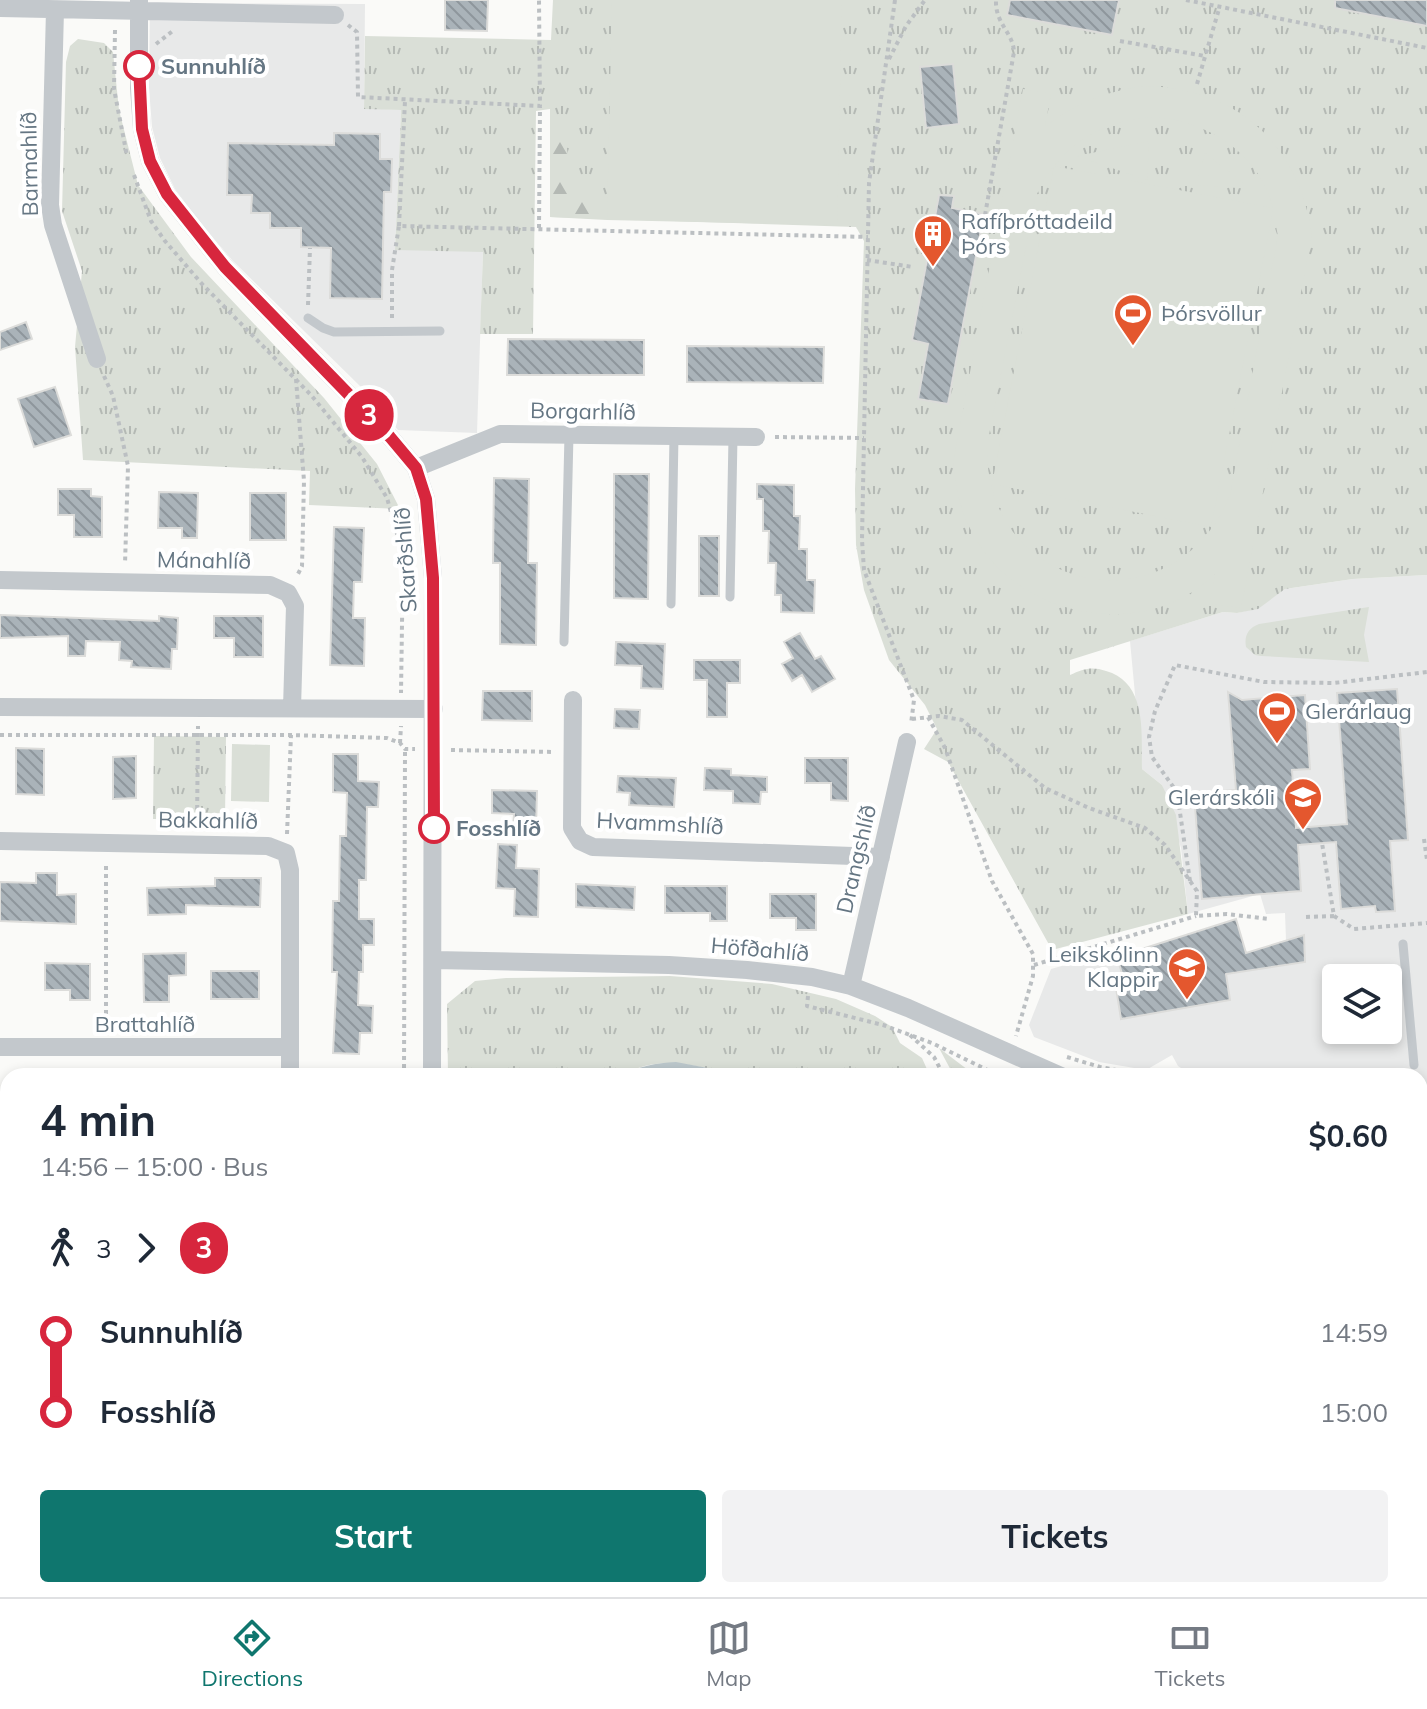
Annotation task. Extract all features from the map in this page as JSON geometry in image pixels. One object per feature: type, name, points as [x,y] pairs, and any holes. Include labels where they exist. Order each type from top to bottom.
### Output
[{"type":"street","points":[[0,8],[116,12],[139,6],[335,15]]},
{"type":"street","name":"Skarðshlíð","points":[[139,6],[142,129],[150,161],[167,194],[225,267],[390,437],[416,468],[426,499],[433,578],[432,1068]]},
{"type":"street","name":"Barmahlíð","points":[[55,10],[50,205],[53,225],[97,359]]},
{"type":"street","name":"Borgarhlíð","points":[[416,468],[500,434],[756,437]]},
{"type":"street","name":"Mánahlíð","points":[[0,580],[270,585],[288,593]]},
{"type":"street","points":[[288,593],[295,606],[292,708]]},
{"type":"street","name":"Hvammshlíð","points":[[573,700],[572,828],[580,841],[593,847],[881,857]]},
{"type":"street","points":[[0,707],[434,709]]},
{"type":"street","name":"Drangshlíð","points":[[851,986],[907,742]]},
{"type":"street","name":"Bakkahlíð","points":[[0,841],[268,846],[286,853]]},
{"type":"street","points":[[286,853],[290,870],[290,1068]]},
{"type":"street","name":"Höfðahlíð","points":[[434,960],[669,965],[812,977],[851,986],[1042,1068]]},
{"type":"street","name":"Brattahlíð","points":[[0,1047],[289,1047]]},
{"type":"lane","points":[[308,318],[334,332],[440,331]]},
{"type":"lane","points":[[564,642],[569,435]]},
{"type":"lane","points":[[671,604],[674,436]]},
{"type":"lane","points":[[730,597],[733,437]]},
{"type":"lane","points":[[1403,944],[1414,1065]]},
{"type":"path","points":[[539,0],[539,228]]},
{"type":"path","points":[[895,0],[869,183],[862,540],[864,570],[914,700],[907,742]]},
{"type":"path","points":[[886,64],[906,26],[925,0]]},
{"type":"path","points":[[985,215],[1014,52],[1013,41],[995,13],[996,0]]},
{"type":"path","points":[[1186,0],[1427,48]]},
{"type":"path","points":[[1197,84],[1220,8]]},
{"type":"path","points":[[116,12],[114,89],[124,147],[151,221],[202,284],[296,379],[362,457],[395,517],[403,555],[400,743]]},
{"type":"path","points":[[335,15],[357,32],[358,97],[540,106]]},
{"type":"path","points":[[1120,41],[1205,56]]},
{"type":"path","points":[[391,331],[392,270],[399,226],[405,100]]},
{"type":"path","points":[[399,226],[868,237]]},
{"type":"path","points":[[867,260],[913,267]]},
{"type":"path","points":[[97,359],[113,396],[128,466],[125,583]]},
{"type":"path","points":[[288,593],[302,566],[304,481],[296,379]]},
{"type":"path","points":[[756,437],[864,438]]},
{"type":"path","points":[[1190,881],[1177,792],[1152,757],[1149,737],[1155,711],[1175,665],[1264,682],[1334,683],[1427,672]]},
{"type":"path","points":[[197,844],[198,708]]},
{"type":"path","points":[[286,853],[292,708]]},
{"type":"path","points":[[912,719],[939,716],[962,720],[1045,788],[1145,828],[1165,845],[1197,891],[1196,916]]},
{"type":"path","points":[[928,717],[945,748],[992,881],[1033,954],[1034,965],[1016,1036]]},
{"type":"path","points":[[0,735],[292,735],[387,738],[400,743],[405,749],[404,1068]]},
{"type":"path","points":[[405,749],[573,753]]},
{"type":"path","points":[[1424,839],[1427,860]]},
{"type":"path","points":[[106,842],[106,1048]]},
{"type":"path","points":[[1322,843],[1334,916]]},
{"type":"path","points":[[1034,965],[1196,916],[1227,914],[1269,919]]},
{"type":"path","points":[[1306,917],[1334,916],[1354,929],[1427,923]]},
{"type":"path","points":[[812,977],[807,1006],[908,1034],[984,1068]]},
{"type":"path","points":[[908,1034],[934,1057],[940,1068]]},
{"type":"shaded area","name":"Sunnuhlíð","points":[[150,3],[365,4],[364,108],[401,110],[395,249],[483,251],[477,433],[398,430],[363,389],[232,260],[200,222],[175,189],[160,158],[152,127]]},
{"type":"shaded area","name":"Glerárskóli","points":[[1427,575],[1427,1068],[1181,1068],[1172,1055],[1149,1068],[1134,1068],[1099,1062],[1034,1037],[1029,1025],[1051,969],[1115,951],[1117,957],[1236,919],[1246,953],[1286,940],[1285,913],[1266,914],[1260,894],[1188,914],[1181,848],[1162,785],[1142,769],[1130,641],[1223,612],[1237,613],[1258,608],[1285,589],[1353,579]]},
{"type":"green space","points":[[553,0],[1427,0],[1427,575],[1353,579],[1285,589],[1258,609],[1223,612],[1070,660],[1070,675],[1088,669],[1106,671],[1120,677],[1136,698],[1141,726],[1142,769],[1162,785],[1176,815],[1188,914],[1052,950],[948,762],[924,749],[937,729],[925,705],[889,660],[864,590],[856,545],[855,489],[864,241],[856,227],[550,217],[550,109],[536,111],[533,334],[480,334],[483,252],[395,250],[401,110],[364,109],[365,36],[551,40]]},
{"type":"green space","points":[[612,0],[842,0],[837,225],[607,220]]},
{"type":"green space","points":[[78,39],[104,43],[113,52],[119,110],[138,185],[191,257],[324,398],[377,464],[400,509],[309,505],[310,471],[83,460],[75,347],[82,271],[62,211],[66,62],[70,46]]},
{"type":"green space","name":"Þórsvöllur","points":[[1131,88],[1178,89],[1208,97],[1235,110],[1258,127],[1277,148],[1293,173],[1305,202],[1312,234],[1241,608],[1209,604],[1215,574],[1188,595],[1157,608],[1124,614],[1091,613],[1058,605],[1028,590],[1001,570],[973,535],[958,495],[953,463],[1023,89],[1051,93],[1045,127],[1080,105]],"holes":[[[1156,117],[1176,120],[1230,144],[1257,172],[1273,208],[1054,166],[1084,138],[1117,123]],[[1054,167],[992,483],[987,445],[1036,196]],[[1273,211],[1278,236],[1230,495],[1211,526]],[[992,484],[1210,527],[1203,539],[1168,566],[1127,579],[1086,578],[1047,563],[1015,535],[994,496]]]},
{"type":"green space","points":[[550,115],[566,143],[570,200],[607,202],[607,220],[550,217]]},
{"type":"green space","points":[[1149,141],[1147,180],[1077,156]]},
{"type":"green space","points":[[1205,153],[1251,189],[1195,185]]},
{"type":"green space","points":[[1369,607],[1364,635],[1369,662],[1261,656],[1246,647],[1248,633],[1259,624]]},
{"type":"green space","points":[[154,736],[226,737],[225,820],[153,819]]},
{"type":"green space","points":[[232,744],[270,745],[269,802],[231,801]]},
{"type":"green space","points":[[670,976],[772,984],[836,999],[875,1016],[892,1027],[900,1043],[922,1058],[926,1068],[705,1068],[670,1063],[638,1068],[448,1068],[447,1004],[475,981]]},
{"type":"green space","points":[[939,1048],[965,1068],[950,1068]]},
{"type":"water","points":[[676,1062],[708,1068],[640,1068]]},
{"type":"building","points":[[445,0],[488,0],[487,31],[445,30]]},
{"type":"building","points":[[1010,0],[1119,0],[1112,35],[1007,15]]},
{"type":"building","points":[[1335,0],[1427,0],[1427,26],[1335,8]]},
{"type":"building","points":[[953,64],[959,124],[926,128],[920,67]]},
{"type":"building","name":"Sunnuhlíð","points":[[334,133],[380,134],[380,159],[392,159],[391,192],[384,192],[382,299],[330,298],[331,248],[301,247],[301,228],[270,228],[270,213],[251,213],[252,195],[227,195],[228,143],[334,145]]},
{"type":"building","points":[[939,195],[954,196],[952,208],[984,214],[948,404],[918,399],[928,344],[912,340]]},
{"type":"building","points":[[26,322],[32,339],[0,350],[0,332]]},
{"type":"building","points":[[508,339],[644,340],[644,375],[507,375]]},
{"type":"building","points":[[687,346],[824,347],[823,383],[687,382]]},
{"type":"building","points":[[55,387],[71,435],[34,447],[18,399]]},
{"type":"building","points":[[614,474],[649,474],[648,599],[614,598]]},
{"type":"building","points":[[494,478],[529,479],[528,563],[537,563],[536,645],[500,644],[500,563],[493,563]]},
{"type":"building","points":[[757,484],[794,485],[794,516],[800,516],[799,549],[807,549],[807,580],[815,580],[814,613],[781,612],[781,595],[775,595],[776,563],[768,563],[769,531],[763,531],[763,499],[757,499]]},
{"type":"building","points":[[58,489],[91,489],[91,496],[102,497],[102,537],[74,537],[74,515],[58,515]]},
{"type":"building","points":[[159,492],[198,493],[197,538],[182,538],[182,528],[158,528]]},
{"type":"building","points":[[250,493],[286,493],[286,540],[250,540]]},
{"type":"building","points":[[334,527],[364,528],[362,582],[354,582],[353,618],[365,618],[364,666],[330,665]]},
{"type":"building","points":[[699,536],[719,536],[719,596],[699,596]]},
{"type":"building","points":[[0,615],[159,621],[159,616],[178,618],[177,649],[172,649],[171,669],[131,667],[132,661],[119,660],[120,642],[86,641],[85,656],[68,656],[68,636],[0,638]]},
{"type":"building","points":[[214,616],[263,616],[263,657],[234,657],[234,638],[214,638]]},
{"type":"building","points":[[800,633],[815,659],[821,656],[835,679],[812,692],[802,675],[792,681],[782,664],[793,658],[784,642]]},
{"type":"building","points":[[616,642],[665,644],[663,689],[641,688],[642,666],[615,665]]},
{"type":"building","points":[[694,660],[740,660],[740,683],[727,683],[727,717],[707,717],[707,680],[694,680]]},
{"type":"building","points":[[1397,689],[1408,840],[1390,841],[1395,911],[1376,912],[1375,906],[1341,909],[1336,842],[1298,845],[1301,891],[1202,899],[1194,793],[1236,790],[1228,692],[1242,700],[1305,695],[1310,769],[1292,770],[1296,828],[1347,824],[1337,693]]},
{"type":"building","points":[[483,691],[532,691],[532,721],[482,720]]},
{"type":"building","points":[[615,709],[640,710],[639,729],[614,728]]},
{"type":"building","points":[[16,748],[44,749],[44,795],[16,794]]},
{"type":"building","points":[[333,754],[358,754],[358,781],[379,782],[378,807],[367,807],[366,880],[359,880],[359,919],[374,919],[374,945],[363,945],[363,972],[359,972],[358,1005],[373,1006],[372,1033],[360,1033],[359,1054],[333,1053],[337,972],[332,972],[333,901],[339,901],[340,836],[346,836],[347,793],[333,792]]},
{"type":"building","points":[[136,756],[136,798],[113,799],[113,757]]},
{"type":"building","points":[[805,758],[848,758],[848,801],[831,800],[831,783],[805,783]]},
{"type":"building","points":[[705,768],[731,769],[731,775],[767,777],[767,792],[761,792],[760,804],[733,803],[733,791],[704,790]]},
{"type":"building","points":[[618,776],[676,778],[674,807],[629,805],[630,793],[617,792]]},
{"type":"building","points":[[492,790],[537,791],[536,829],[513,829],[514,814],[492,813]]},
{"type":"building","points":[[498,844],[517,845],[516,868],[539,869],[538,917],[514,916],[515,889],[496,888]]},
{"type":"building","points":[[36,873],[57,873],[57,895],[76,894],[76,924],[0,921],[0,882],[36,883]]},
{"type":"building","points":[[215,878],[261,878],[260,907],[186,905],[186,914],[148,915],[147,888],[215,886]]},
{"type":"building","points":[[576,884],[635,887],[634,910],[576,907]]},
{"type":"building","points":[[665,886],[727,886],[727,921],[710,921],[710,913],[665,913]]},
{"type":"building","points":[[770,894],[816,894],[816,930],[796,930],[796,918],[770,918]]},
{"type":"building","points":[[1236,919],[1246,953],[1304,935],[1305,962],[1226,974],[1230,1000],[1121,1019],[1116,988],[1126,987],[1117,957]]},
{"type":"building","points":[[186,953],[186,975],[169,976],[169,1002],[144,1002],[143,954]]},
{"type":"building","points":[[45,963],[90,964],[90,1000],[70,1000],[70,990],[45,990]]},
{"type":"building","points":[[211,971],[259,971],[259,999],[211,999]]},
{"type":"bus line","name":"3","points":[[139,66],[142,129],[150,161],[167,194],[225,267],[289,330],[416,468],[426,499],[433,578],[434,828]]},
{"type":"place","name":"Sunnuhlíð","points":[[139,66]]},
{"type":"place","name":"Rafíþróttadeild Þórs","points":[[933,268]]},
{"type":"place","name":"Þórsvöllur","points":[[1133,347]]},
{"type":"place","name":"Glerárlaug","points":[[1277,745]]},
{"type":"place","name":"Fosshlíð","points":[[434,828]]},
{"type":"place","name":"Glerárskóli","points":[[1303,831]]},
{"type":"place","name":"Leikskólinn Klappir","points":[[1187,1001]]}]
